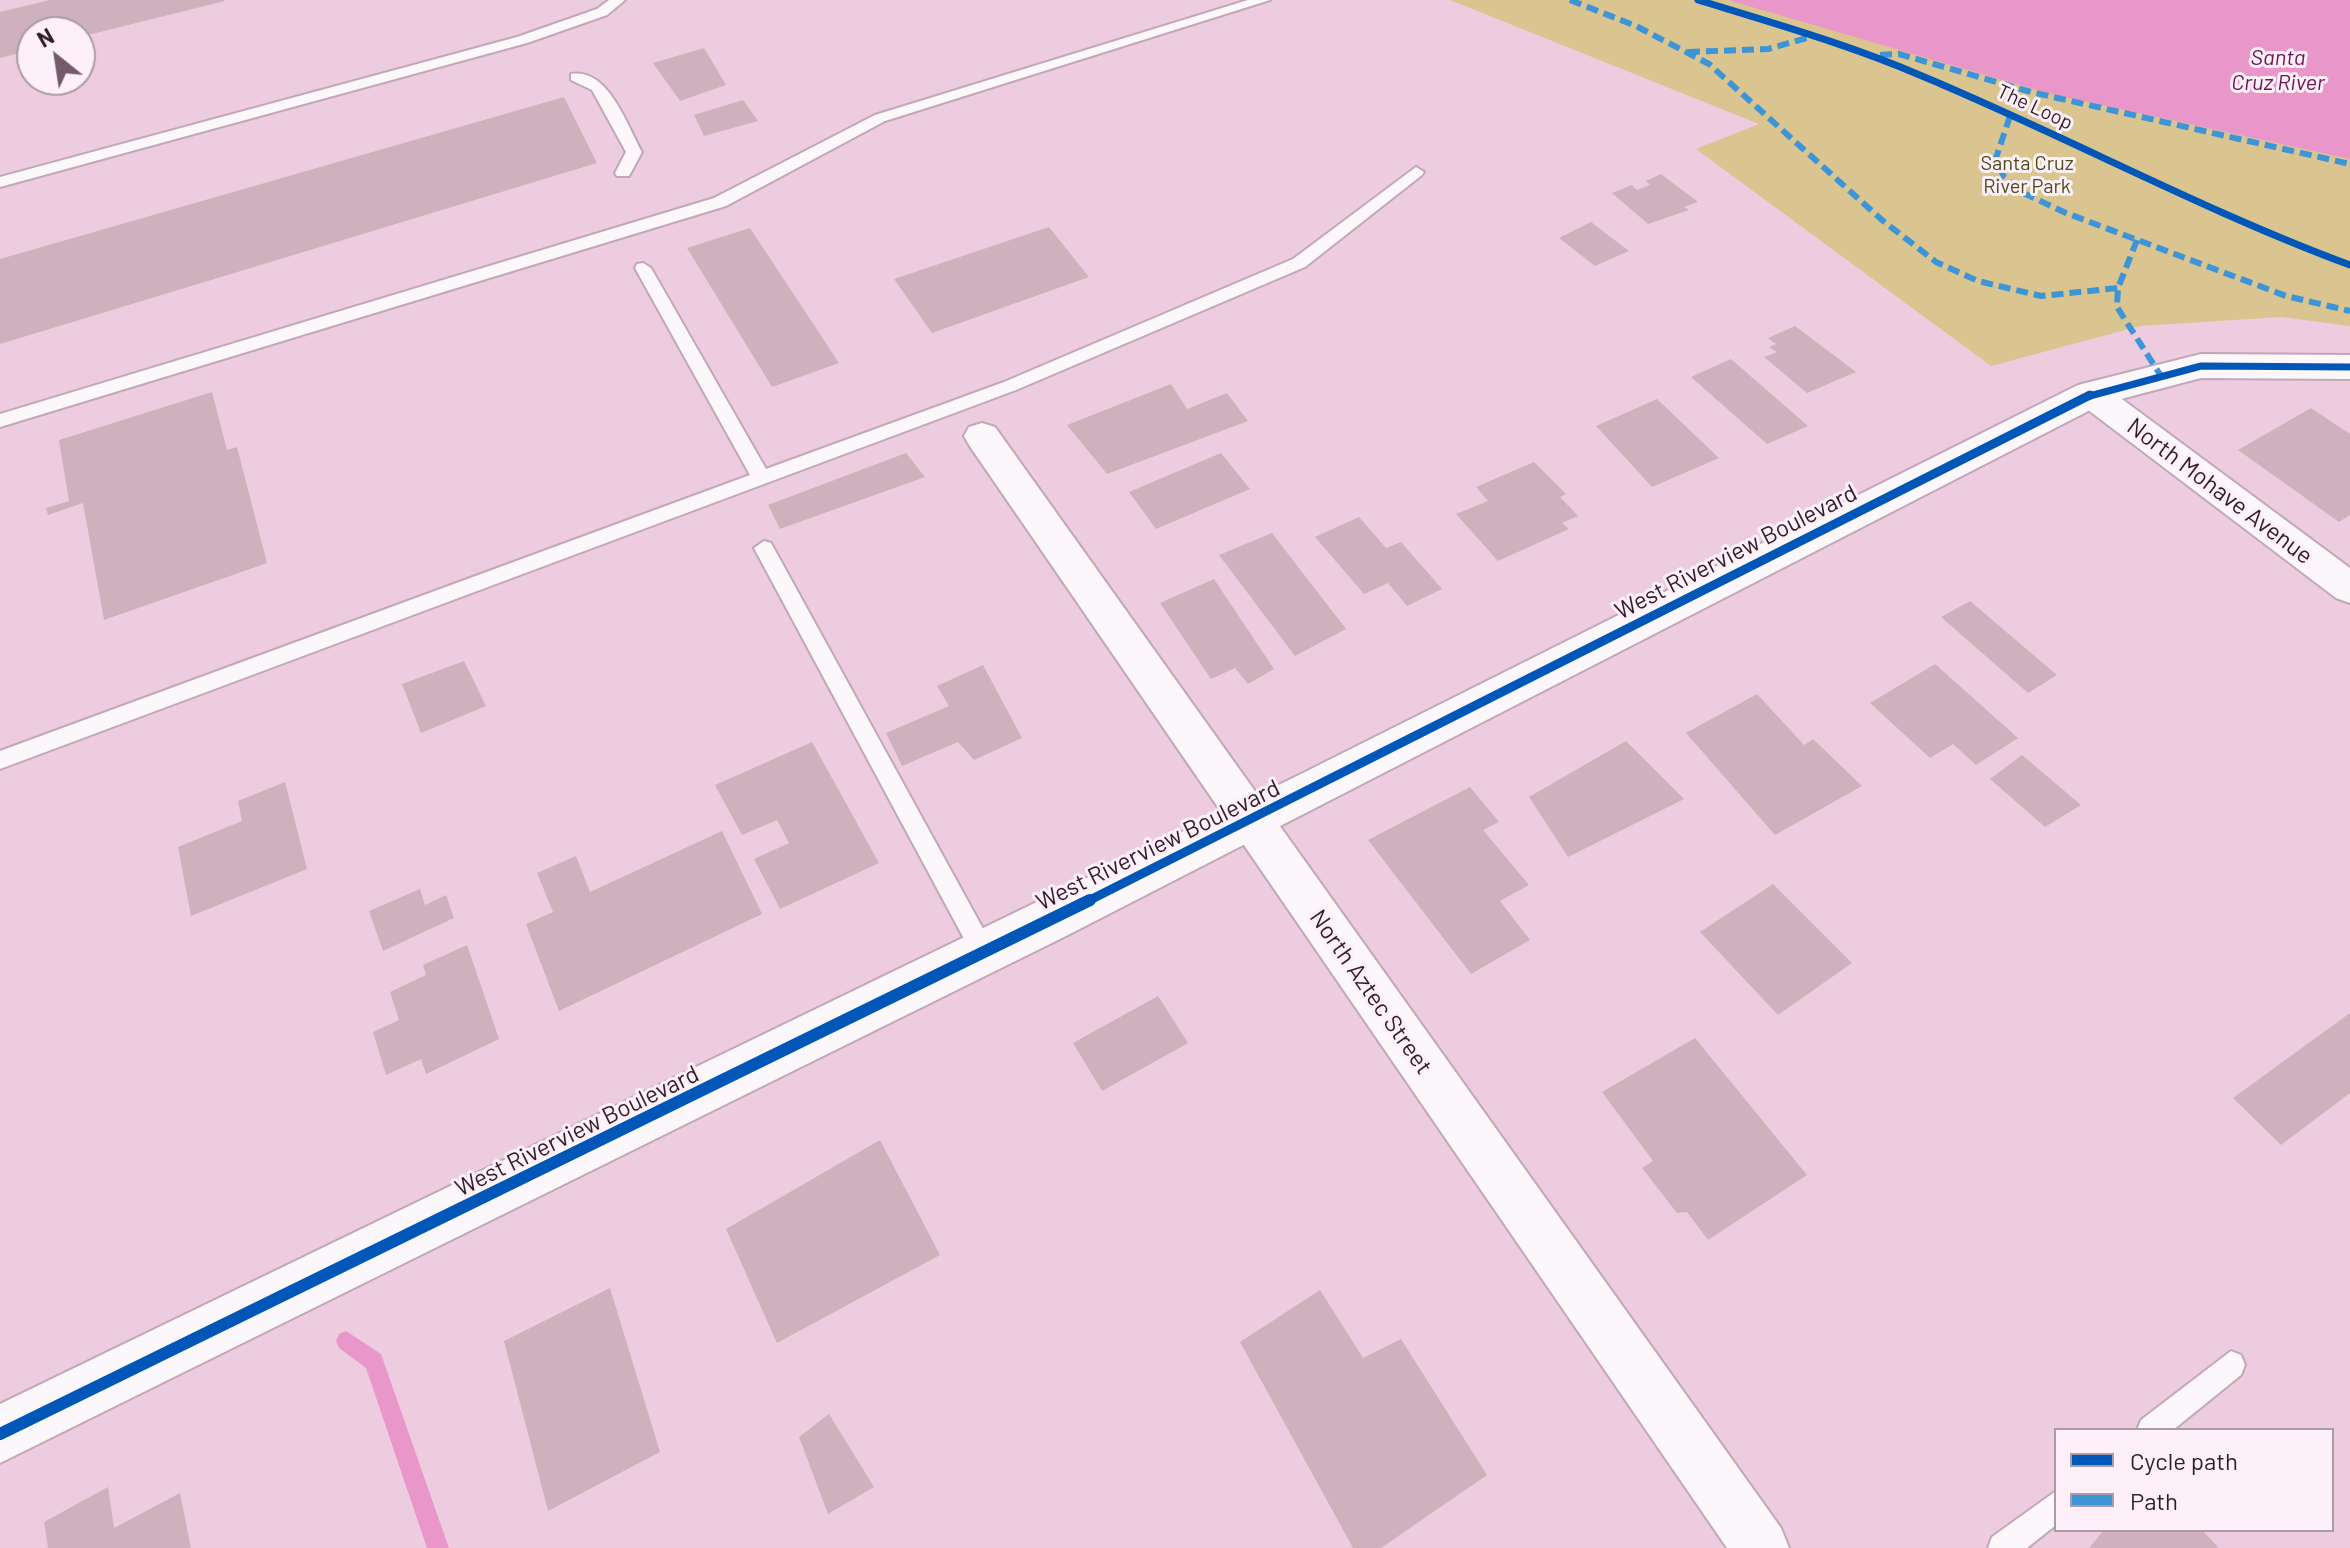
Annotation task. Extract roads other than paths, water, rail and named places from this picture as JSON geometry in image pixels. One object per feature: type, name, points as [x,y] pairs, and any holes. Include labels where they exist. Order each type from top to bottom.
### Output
[{"type":"street","name":"West Riverview Boulevard","points":[[0,1434],[1252,821],[2091,394],[2201,366],[2350,367]]},
{"type":"street","name":"North Mohave Avenue","points":[[2091,394],[2350,588]]},
{"type":"street","name":"North Aztec Street","points":[[982,436],[1761,1548]]},
{"type":"lane","points":[[0,182],[522,40],[602,12],[618,0]]},
{"type":"lane","points":[[0,421],[720,202],[880,118],[1263,0]]},
{"type":"lane","points":[[576,77],[598,87],[634,152],[623,173]]},
{"type":"lane","points":[[0,760],[1010,386],[1299,263],[1416,172]]},
{"type":"lane","points":[[643,268],[738,432],[761,478]]},
{"type":"lane","points":[[764,548],[984,953]]},
{"type":"lane","points":[[2153,1428],[2231,1365]]},
{"type":"lane","points":[[2003,1548],[2054,1508]]},
{"type":"water","name":"Santa Cruz River","points":[[1728,0],[2350,0],[2350,159],[2047,93]]},
{"type":"waterway","points":[[346,1341],[374,1361],[438,1548]]},
{"type":"park label","name":"Santa Cruz River Park","points":[[2027,174]]}]
